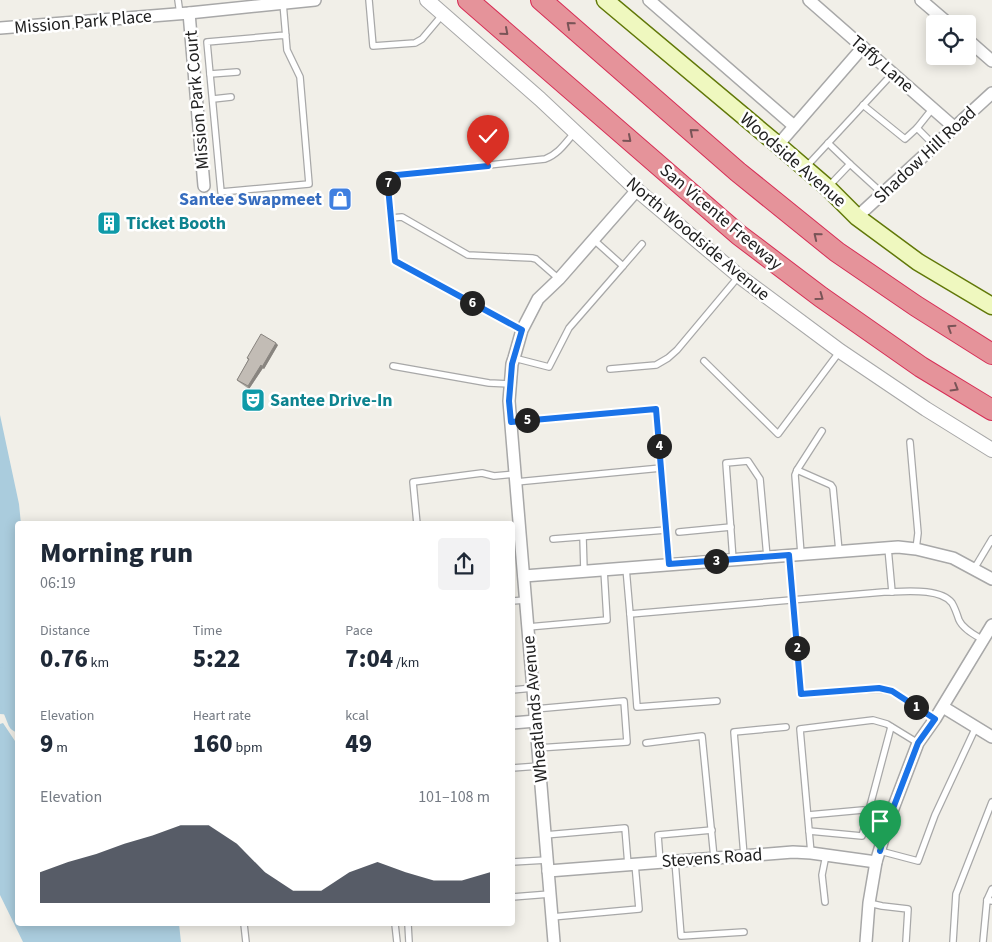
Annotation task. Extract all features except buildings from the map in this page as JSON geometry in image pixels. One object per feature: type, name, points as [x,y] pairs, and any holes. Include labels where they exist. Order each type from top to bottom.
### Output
[{"type":"highway","name":"San Vicente Freeway","points":[[468,0],[739,236],[820,297],[921,367],[992,410]]},
{"type":"highway","points":[[541,0],[738,172],[837,252],[916,306],[992,354]]},
{"type":"main road","name":"Woodside Avenue","points":[[605,0],[805,168],[828,188],[857,218],[918,262],[992,306]]},
{"type":"street","name":"Mission Park Place","points":[[0,28],[185,14],[266,2],[283,3],[315,0]]},
{"type":"street","name":"North Woodside Avenue","points":[[427,0],[540,99],[637,190],[739,276],[840,351],[926,409],[992,450]]},
{"type":"street","points":[[649,0],[794,126]]},
{"type":"street","name":"Taffy Lane","points":[[808,0],[955,128]]},
{"type":"street","points":[[921,0],[938,15]]},
{"type":"street","name":"Mission Park Court","points":[[185,14],[204,186]]},
{"type":"street","points":[[778,145],[863,47]]},
{"type":"street","points":[[976,47],[992,61]]},
{"type":"street","name":"Shadow Hill Road","points":[[857,218],[992,93]]},
{"type":"street","name":"Wheatlands Avenue","points":[[554,942],[509,401],[514,358],[522,330],[538,299],[559,279],[637,190]]},
{"type":"street","points":[[522,570],[604,570],[898,547],[916,549],[953,558],[992,579]]},
{"type":"street","points":[[866,942],[869,903],[876,862],[889,819],[918,743],[943,707],[992,625]]},
{"type":"street","points":[[943,707],[992,737]]},
{"type":"street","points":[[515,723],[536,721]]},
{"type":"street","name":"Stevens Road","points":[[548,865],[632,864],[793,852],[811,852],[876,862]]},
{"type":"lane","points":[[178,0],[185,14]]},
{"type":"lane","points":[[369,0],[373,46],[415,43],[422,39],[443,14]]},
{"type":"lane","points":[[283,3],[286,35],[287,50],[300,76],[310,184],[221,192],[208,42],[286,35]]},
{"type":"lane","points":[[210,74],[237,72]]},
{"type":"lane","points":[[805,168],[893,73]]},
{"type":"lane","points":[[213,99],[231,97]]},
{"type":"lane","points":[[863,105],[905,139],[917,128],[933,108]]},
{"type":"lane","points":[[917,128],[935,146]]},
{"type":"lane","points":[[522,330],[395,261],[387,176],[545,159],[558,152],[575,132]]},
{"type":"lane","points":[[828,143],[883,194]]},
{"type":"lane","points":[[828,188],[850,164]]},
{"type":"lane","points":[[391,218],[402,217],[468,255],[536,259],[559,279]]},
{"type":"lane","points":[[594,240],[623,266]]},
{"type":"lane","points":[[514,358],[549,367],[569,328],[642,244]]},
{"type":"lane","points":[[610,369],[656,365],[668,358],[677,350],[739,276]]},
{"type":"lane","points":[[704,361],[778,434],[840,351]]},
{"type":"lane","points":[[393,366],[489,383],[511,384]]},
{"type":"lane","points":[[511,422],[656,409],[669,564]]},
{"type":"lane","points":[[801,554],[795,475],[822,431]]},
{"type":"lane","points":[[910,442],[918,533],[916,549]]},
{"type":"lane","points":[[733,560],[726,464],[748,461],[760,479],[767,557]]},
{"type":"lane","points":[[417,521],[413,482],[482,473],[516,478],[661,468]]},
{"type":"lane","points":[[797,470],[831,485],[833,488],[839,552]]},
{"type":"lane","points":[[679,532],[731,527]]},
{"type":"lane","points":[[554,539],[666,530]]},
{"type":"lane","points":[[583,537],[584,571]]},
{"type":"lane","points":[[974,569],[992,538]]},
{"type":"lane","points":[[888,548],[892,592]]},
{"type":"lane","points":[[789,555],[801,694],[879,688],[892,691],[935,719]]},
{"type":"lane","points":[[626,568],[637,707],[717,701]]},
{"type":"lane","points":[[528,627],[607,620],[604,570]]},
{"type":"lane","points":[[630,614],[892,592],[926,591],[951,601],[960,623],[983,640]]},
{"type":"lane","points":[[515,601],[526,600]]},
{"type":"lane","points":[[515,690],[533,688]]},
{"type":"lane","points":[[535,709],[624,701],[627,742],[538,748]]},
{"type":"lane","points":[[811,852],[800,729],[873,720],[891,726],[918,743]]},
{"type":"lane","points":[[809,831],[862,836],[891,726]]},
{"type":"lane","points":[[744,856],[734,732],[786,727]]},
{"type":"lane","points":[[880,851],[918,861],[935,815],[976,727]]},
{"type":"lane","points":[[646,743],[702,736],[714,858]]},
{"type":"lane","points":[[515,768],[540,766]]},
{"type":"lane","points":[[953,942],[956,894],[992,802]]},
{"type":"lane","points":[[808,815],[864,810],[889,819]]},
{"type":"lane","points":[[545,834],[624,828],[639,909],[552,917]]},
{"type":"lane","points":[[660,862],[658,835],[712,830]]},
{"type":"lane","points":[[825,902],[822,875],[826,855]]},
{"type":"lane","points":[[674,861],[681,936],[744,932]]},
{"type":"lane","points":[[515,862],[548,865]]},
{"type":"lane","points":[[983,942],[992,889]]},
{"type":"lane","points":[[515,897],[550,894]]},
{"type":"lane","points":[[869,903],[908,909],[906,942]]},
{"type":"lane","points":[[244,926],[246,942]]},
{"type":"lane","points":[[395,926],[397,942]]},
{"type":"lane","points":[[408,926],[409,942]]},
{"type":"water","points":[[0,415],[19,504],[21,521],[15,521],[15,706],[13,715],[0,714]]},
{"type":"water","points":[[3,723],[15,741],[15,926],[0,895],[0,724]]},
{"type":"water","points":[[15,926],[179,926],[181,942],[23,942]]},
{"type":"waterway","points":[[0,677],[15,714]]},
{"type":"place","name":"Santee Swapmeet","points":[[340,199]]},
{"type":"place","name":"Ticket Booth","points":[[109,223]]},
{"type":"place","name":"Santee Drive-In","points":[[253,400]]},
{"type":"route","points":[[488,166],[387,176],[395,261],[522,330],[512,364],[509,401],[511,422],[656,409],[669,564],[789,555],[801,694],[879,688],[892,691],[935,719],[918,743],[889,819],[880,851]]}]
